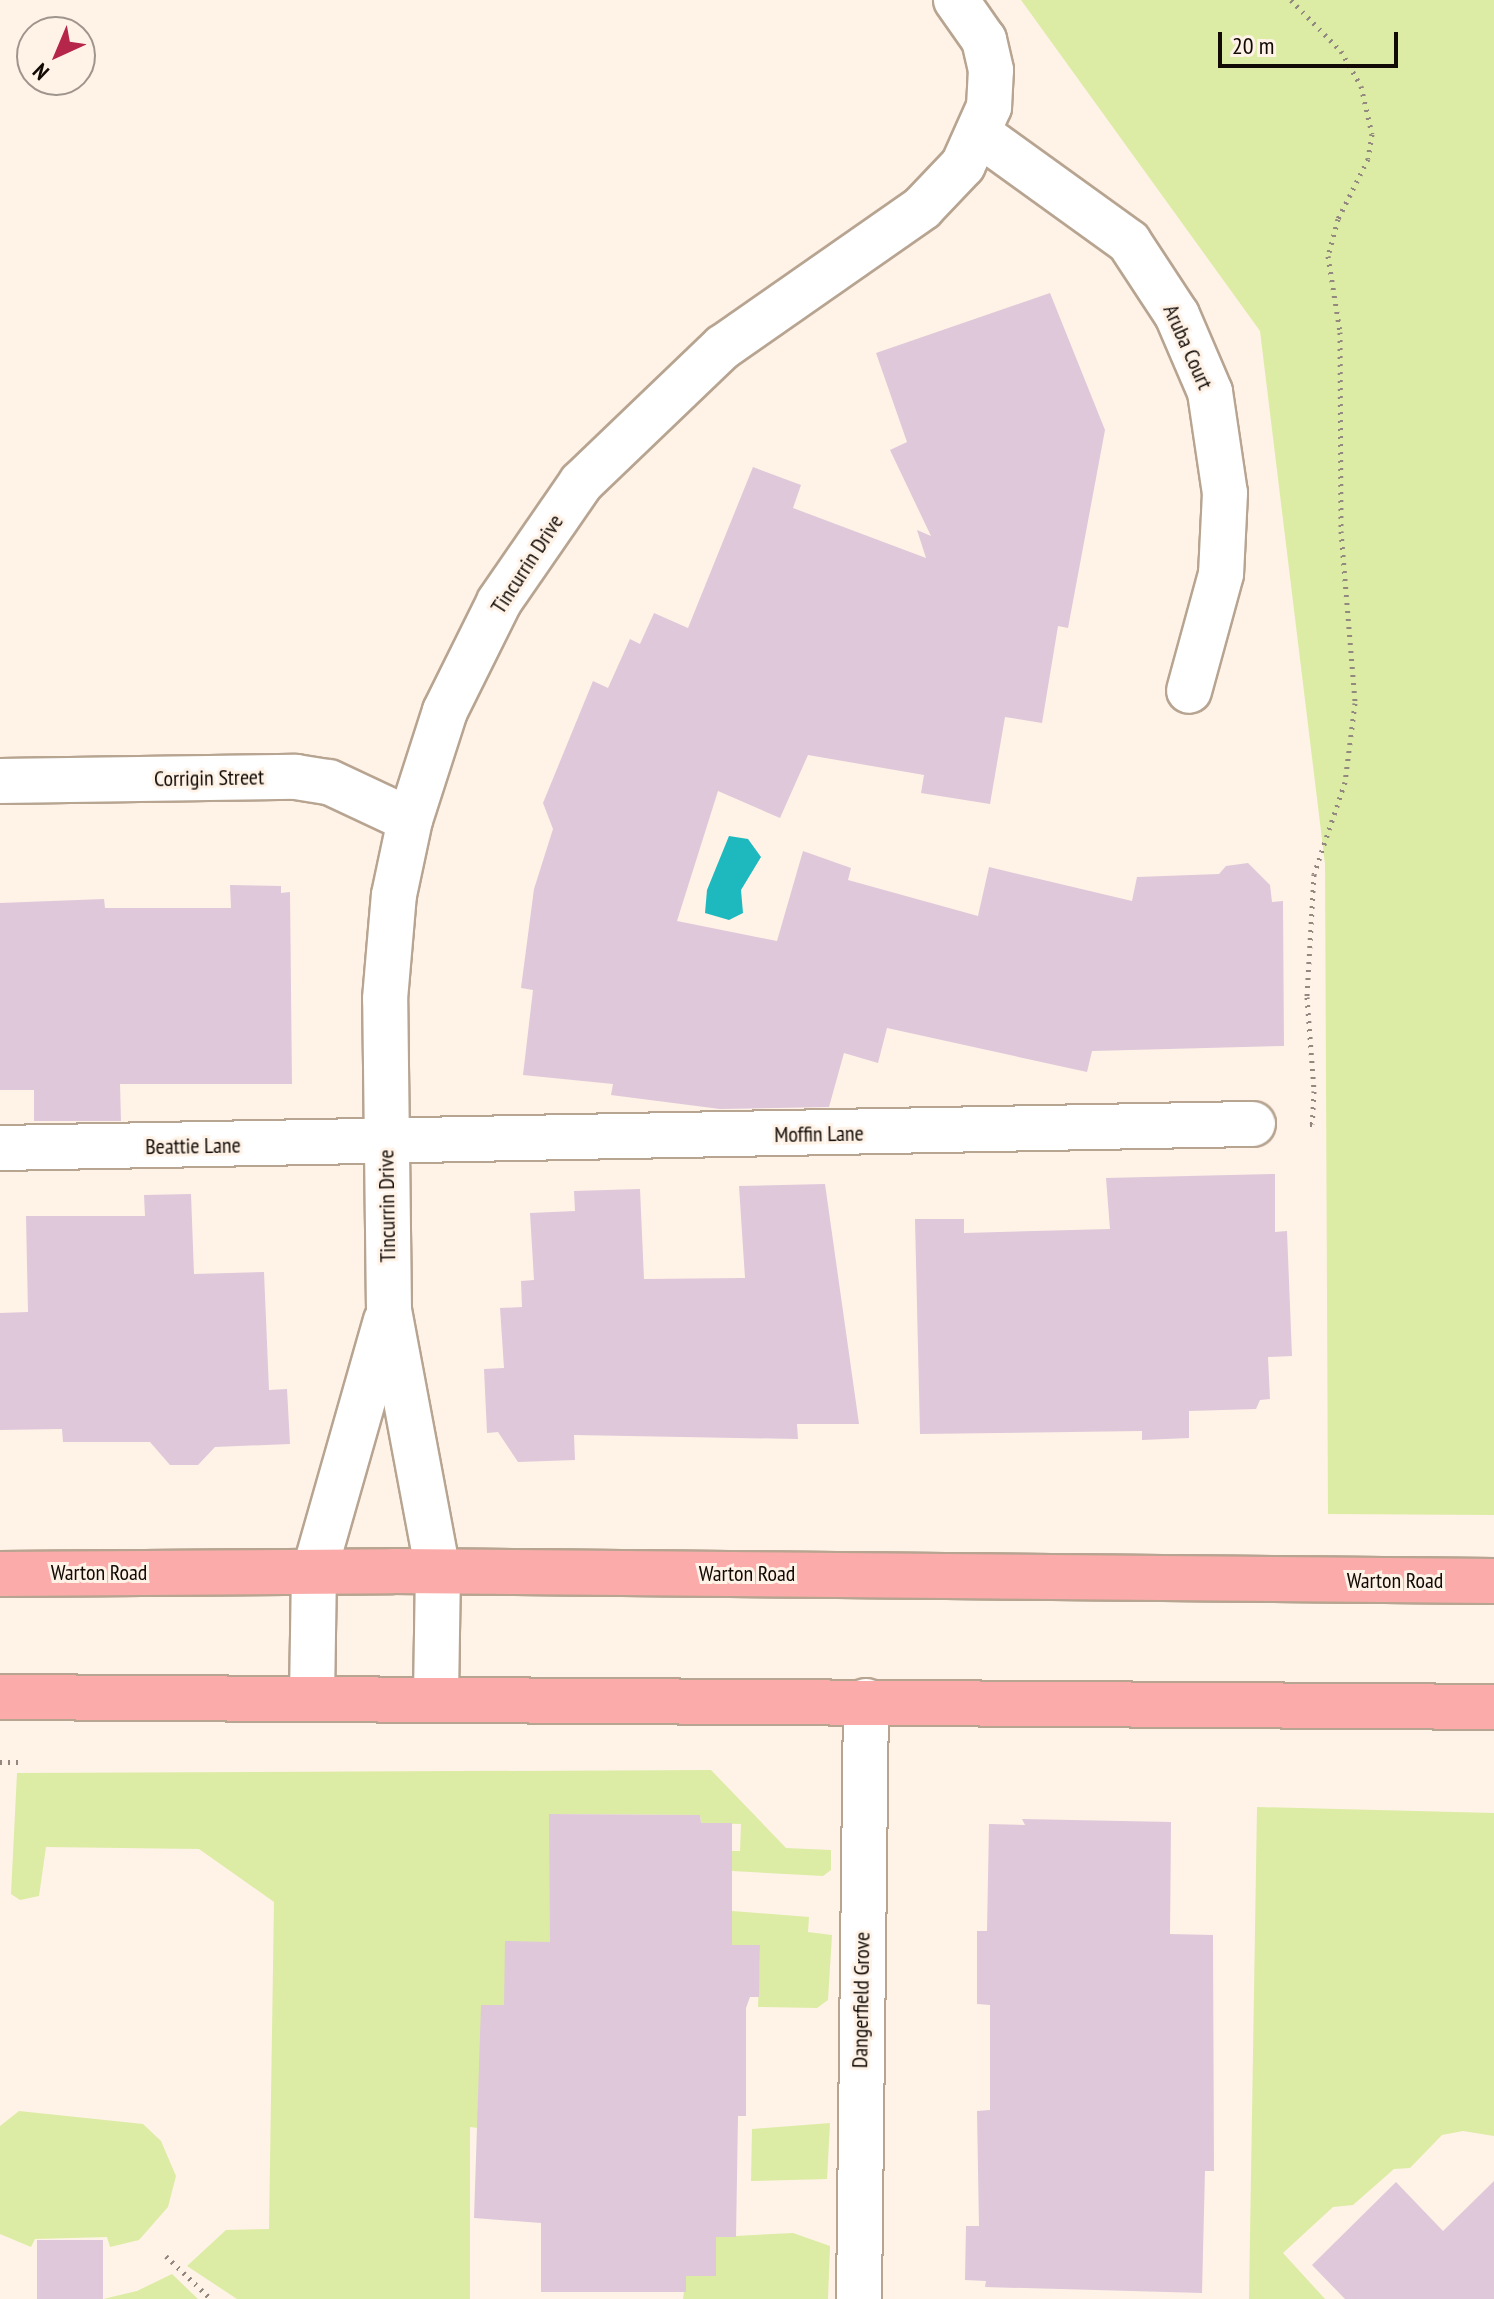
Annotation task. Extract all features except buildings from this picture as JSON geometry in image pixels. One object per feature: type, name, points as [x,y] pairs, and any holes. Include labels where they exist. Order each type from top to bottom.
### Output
[{"type":"main road","name":"Warton Road","points":[[0,1574],[1114,1575],[1372,1582],[1494,1581]]},
{"type":"main road","points":[[1372,1582],[1494,1605]]},
{"type":"main road","points":[[0,1697],[436,1697],[1494,1707]]},
{"type":"street","name":"Tincurrin Drive","points":[[436,1697],[438,1572],[389,1311],[385,1144],[388,957],[394,895],[410,820],[445,711],[499,602],[581,483],[723,347],[922,208],[963,165],[989,107],[991,70],[984,40],[956,0]]},
{"type":"street","name":"Aruba Court","points":[[978,133],[1129,242],[1177,315],[1210,392],[1225,493],[1221,574],[1189,691]]},
{"type":"street","name":"Corrigin Street","points":[[0,781],[296,777],[329,782],[410,820]]},
{"type":"street","name":"Moffin Lane","points":[[385,1144],[1253,1124]]},
{"type":"street","name":"Beattie Lane","points":[[0,1148],[385,1144]]},
{"type":"street","name":"Tincurrin Drive","points":[[312,1698],[314,1573],[389,1311]]},
{"type":"street","name":"Dangerfield Grove","points":[[859,2299],[866,1701]]},
{"type":"path","points":[[1253,1124],[1312,1124],[1308,926],[1314,874],[1345,782],[1355,703],[1341,531],[1340,332],[1328,256],[1338,219],[1368,159],[1372,134],[1361,86],[1341,51],[1291,0]]},
{"type":"path","points":[[0,1762],[24,1762]]},
{"type":"path","points":[[166,2256],[211,2299]]},
{"type":"green space","points":[[1021,0],[1494,0],[1494,1515],[1328,1514],[1325,864],[1260,331]]},
{"type":"green space","points":[[711,1770],[786,1848],[831,1850],[831,1870],[823,1876],[732,1871],[732,1851],[740,1851],[741,1824],[701,1823],[700,1815],[550,1814],[550,1915],[675,1917],[732,1924],[732,1911],[809,1917],[808,1932],[832,1935],[828,2000],[817,2008],[758,2007],[760,1945],[504,2005],[478,2128],[470,2127],[470,2299],[237,2299],[187,2266],[226,2230],[269,2229],[274,1902],[199,1849],[46,1847],[39,1896],[20,1900],[11,1894],[17,1773]]},
{"type":"green space","points":[[1257,1807],[1494,1813],[1494,2136],[1463,2131],[1442,2135],[1410,2168],[1394,2169],[1353,2205],[1333,2207],[1283,2253],[1325,2299],[1249,2299]]},
{"type":"green space","points":[[19,2111],[143,2124],[161,2141],[176,2176],[168,2207],[139,2240],[110,2247],[107,2237],[35,2239],[31,2247],[0,2234],[0,2126]]},
{"type":"green space","points":[[830,2123],[827,2179],[751,2181],[752,2129]]},
{"type":"green space","points":[[793,2233],[830,2246],[828,2299],[683,2299],[686,2276],[716,2237]]},
{"type":"green space","points":[[172,2274],[198,2299],[103,2299],[137,2291]]},
{"type":"water","points":[[729,836],[748,839],[761,857],[741,890],[743,913],[729,920],[705,913],[707,890]]}]
